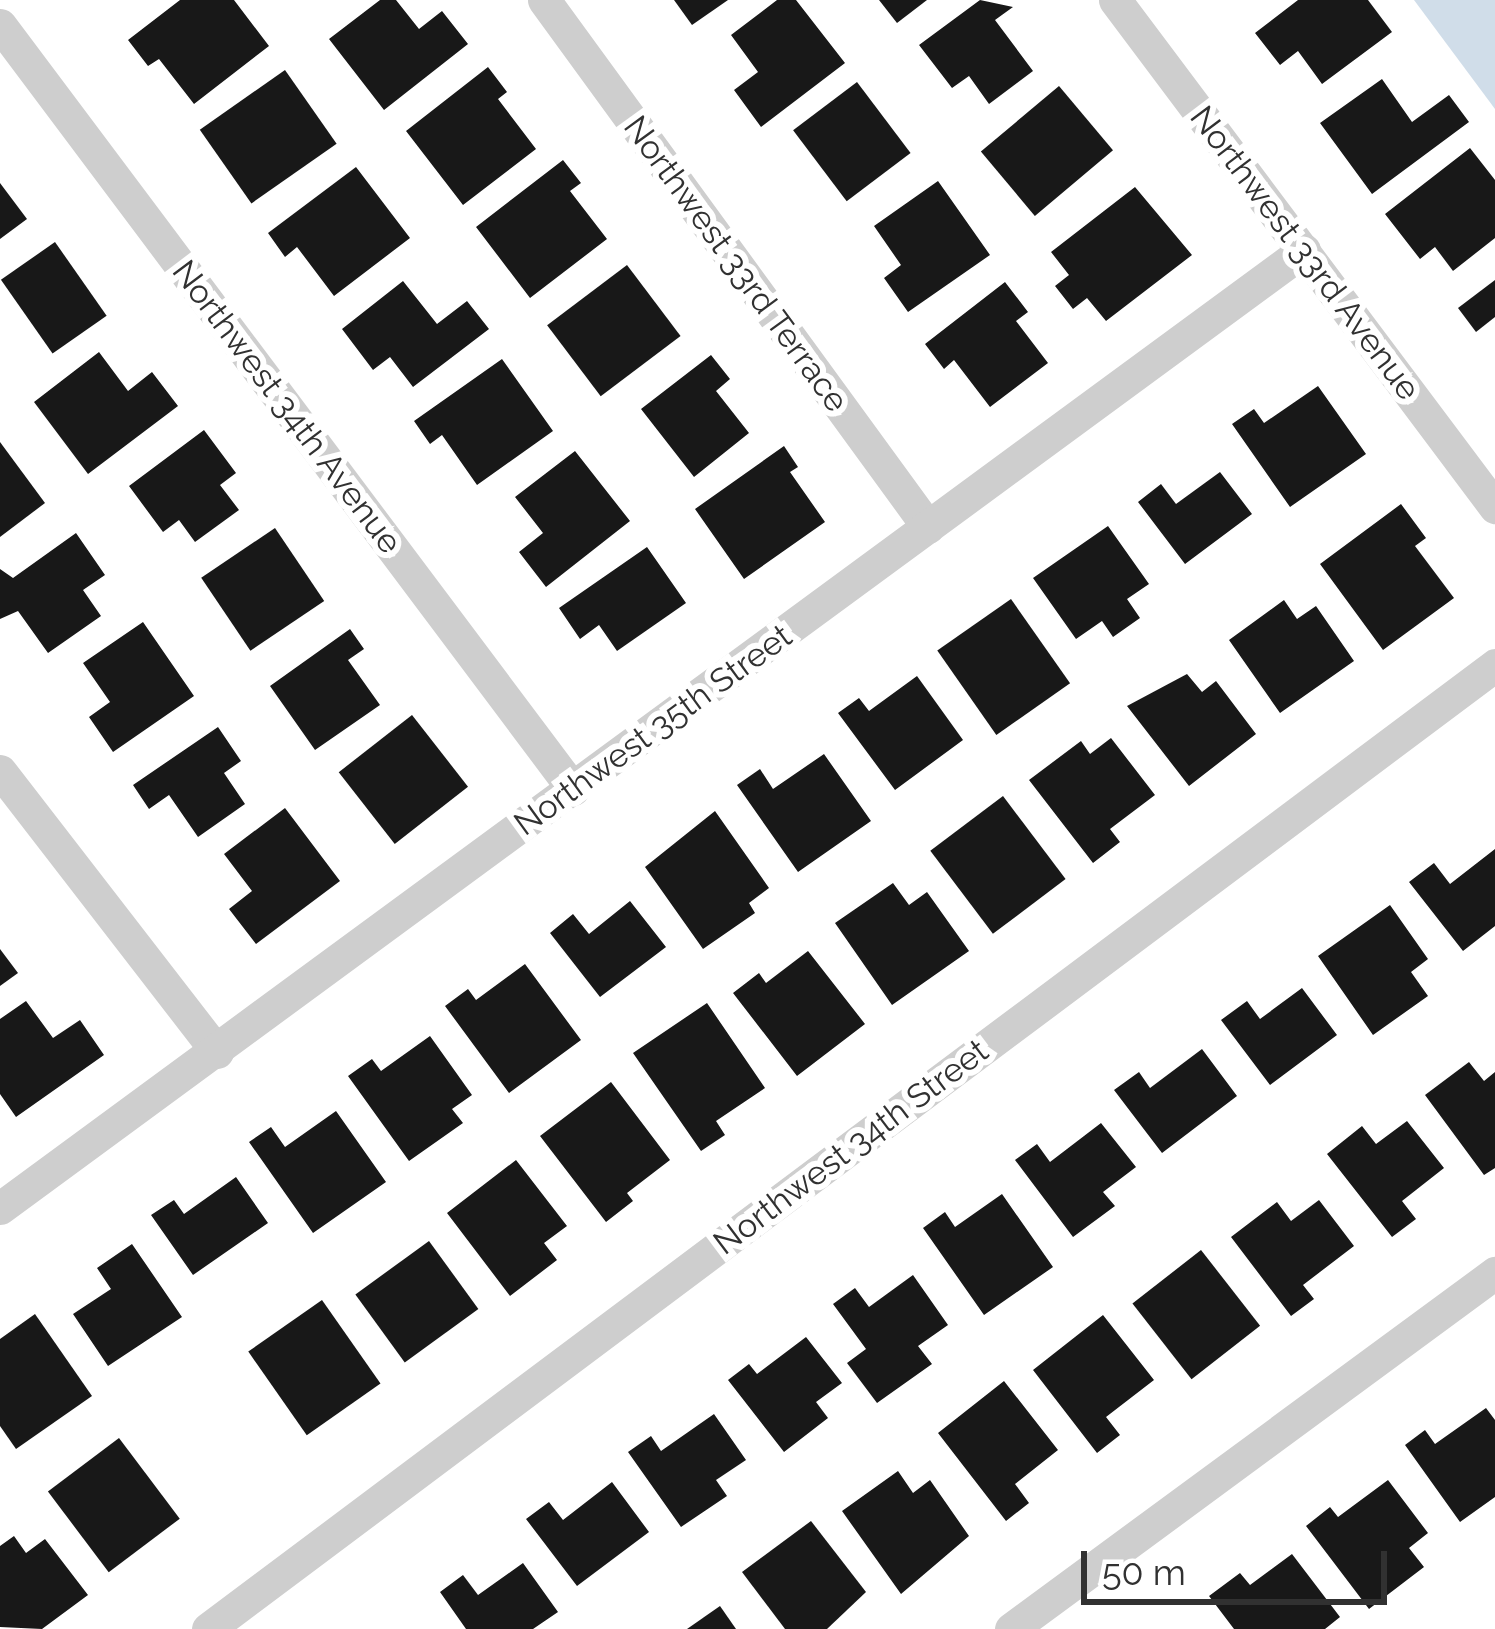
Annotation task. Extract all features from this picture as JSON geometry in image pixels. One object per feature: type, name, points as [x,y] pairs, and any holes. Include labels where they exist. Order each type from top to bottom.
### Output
[{"type":"street","name":"Northwest 33rd Terrace","points":[[544,0],[928,527]]},
{"type":"street","name":"Northwest 33rd Avenue","points":[[1115,0],[1495,508]]},
{"type":"street","name":"Northwest 34th Avenue","points":[[0,25],[573,789]]},
{"type":"street","name":"Northwest 35th Street","points":[[0,1208],[1304,250]]},
{"type":"street","name":"Northwest 34th Street","points":[[208,1629],[1495,665]]},
{"type":"street","points":[[0,771],[217,1052]]},
{"type":"street","points":[[1011,1629],[1495,1273]]},
{"type":"shaded area","points":[[1414,0],[1495,0],[1495,109]]},
{"type":"building","points":[[180,0],[234,0],[269,46],[194,104],[159,59],[148,66],[128,40]]},
{"type":"building","points":[[380,0],[396,0],[419,29],[442,11],[468,44],[384,110],[329,39]]},
{"type":"building","points":[[674,0],[728,0],[692,25]]},
{"type":"building","points":[[777,0],[796,0],[845,63],[761,127],[734,90],[758,72],[731,35]]},
{"type":"building","points":[[879,0],[927,0],[897,23]]},
{"type":"building","points":[[980,0],[1013,7],[995,20],[1033,71],[989,104],[969,76],[952,88],[919,45]]},
{"type":"building","points":[[1298,0],[1368,0],[1392,32],[1322,84],[1298,51],[1280,65],[1255,33]]},
{"type":"building","points":[[488,67],[507,92],[498,99],[536,149],[463,205],[406,131]]},
{"type":"building","points":[[285,70],[337,144],[251,203],[200,130]]},
{"type":"building","points":[[1382,79],[1412,122],[1449,95],[1469,122],[1372,194],[1320,123]]},
{"type":"building","points":[[857,82],[911,153],[847,201],[793,130]]},
{"type":"building","points":[[1059,86],[1113,150],[1035,216],[981,152]]},
{"type":"building","points":[[1470,148],[1495,180],[1495,238],[1453,271],[1435,247],[1420,259],[1385,214]]},
{"type":"building","points":[[563,160],[581,183],[570,191],[607,239],[530,298],[476,227]]},
{"type":"building","points":[[356,167],[410,238],[334,296],[297,247],[285,257],[268,233]]},
{"type":"building","points":[[938,181],[990,255],[908,312],[884,278],[901,265],[874,226]]},
{"type":"building","points":[[0,183],[27,219],[0,239]]},
{"type":"building","points":[[1135,187],[1192,255],[1106,321],[1087,298],[1073,309],[1055,286],[1069,275],[1051,252]]},
{"type":"building","points":[[55,242],[107,316],[53,354],[1,280]]},
{"type":"building","points":[[627,265],[681,336],[601,396],[547,325]]},
{"type":"building","points":[[1495,280],[1495,317],[1476,332],[1458,308]]},
{"type":"building","points":[[403,281],[437,324],[467,301],[489,329],[413,387],[390,357],[373,370],[342,329]]},
{"type":"building","points":[[1005,282],[1028,312],[1016,321],[1048,363],[990,407],[954,360],[944,369],[925,344]]},
{"type":"building","points":[[99,352],[128,391],[152,372],[178,406],[88,474],[34,402]]},
{"type":"building","points":[[711,355],[730,379],[716,391],[749,433],[694,477],[641,409]]},
{"type":"building","points":[[502,359],[553,431],[477,485],[442,435],[430,444],[414,421]]},
{"type":"building","points":[[1318,386],[1366,454],[1290,507],[1232,424],[1254,409],[1264,423]]},
{"type":"building","points":[[204,430],[236,473],[220,485],[239,510],[195,542],[179,520],[163,532],[129,486]]},
{"type":"building","points":[[0,442],[45,503],[0,537]]},
{"type":"building","points":[[784,446],[798,467],[790,472],[825,522],[744,579],[695,509]]},
{"type":"building","points":[[575,451],[630,521],[546,587],[519,552],[543,533],[515,497]]},
{"type":"building","points":[[1220,472],[1252,514],[1185,564],[1138,502],[1161,484],[1176,504]]},
{"type":"building","points":[[1401,504],[1426,538],[1415,546],[1454,598],[1383,650],[1320,564]]},
{"type":"building","points":[[1108,526],[1149,584],[1127,599],[1140,618],[1113,637],[1102,621],[1076,639],[1033,578]]},
{"type":"building","points":[[275,528],[324,601],[250,651],[201,578]]},
{"type":"building","points":[[76,533],[105,575],[83,590],[101,616],[48,653],[18,611],[0,619],[0,569],[13,578]]},
{"type":"building","points":[[647,547],[686,603],[617,651],[599,625],[580,639],[559,608]]},
{"type":"building","points":[[1011,599],[1070,683],[996,735],[937,651]]},
{"type":"building","points":[[1284,600],[1297,619],[1316,606],[1354,661],[1280,713],[1229,640]]},
{"type":"building","points":[[143,622],[194,696],[113,752],[89,717],[110,702],[83,663]]},
{"type":"building","points":[[350,629],[364,649],[348,660],[380,705],[315,750],[270,686]]},
{"type":"building","points":[[1187,674],[1202,692],[1216,681],[1256,734],[1189,786],[1127,706]]},
{"type":"building","points":[[917,676],[963,740],[895,790],[838,713],[859,698],[869,711]]},
{"type":"building","points":[[412,715],[468,787],[395,844],[339,772]]},
{"type":"building","points":[[218,727],[241,761],[224,773],[245,804],[198,837],[169,795],[149,809],[133,785]]},
{"type":"building","points":[[1111,738],[1155,795],[1110,829],[1120,842],[1093,863],[1029,780],[1081,741],[1090,754]]},
{"type":"building","points":[[824,754],[871,821],[798,872],[737,785],[760,769],[773,789]]},
{"type":"building","points":[[1003,796],[1066,879],[993,934],[930,851]]},
{"type":"building","points":[[285,808],[340,881],[256,944],[229,909],[252,891],[224,854]]},
{"type":"building","points":[[715,811],[769,888],[749,903],[755,913],[703,949],[645,867]]},
{"type":"building","points":[[1495,849],[1495,926],[1463,951],[1409,882],[1434,863],[1450,884]]},
{"type":"building","points":[[893,883],[909,905],[927,892],[969,951],[892,1005],[835,923]]},
{"type":"building","points":[[630,901],[666,947],[600,997],[550,933],[573,914],[589,934]]},
{"type":"building","points":[[1390,905],[1428,959],[1411,972],[1428,996],[1373,1035],[1318,956]]},
{"type":"building","points":[[0,949],[18,973],[0,986]]},
{"type":"building","points":[[808,951],[865,1024],[797,1076],[733,993],[759,973],[766,983]]},
{"type":"building","points":[[525,964],[581,1040],[509,1093],[445,1006],[468,989],[476,1000]]},
{"type":"building","points":[[1302,988],[1337,1035],[1270,1085],[1221,1020],[1247,1001],[1260,1019]]},
{"type":"building","points":[[26,1001],[53,1038],[80,1020],[104,1055],[16,1117],[0,1094],[0,1019]]},
{"type":"building","points":[[707,1003],[765,1088],[716,1121],[725,1135],[701,1151],[633,1053]]},
{"type":"building","points":[[430,1036],[472,1095],[452,1109],[463,1123],[409,1161],[348,1076],[372,1059],[381,1071]]},
{"type":"building","points":[[1202,1049],[1237,1096],[1162,1153],[1114,1090],[1139,1072],[1150,1088]]},
{"type":"building","points":[[1469,1062],[1484,1081],[1495,1072],[1495,1168],[1484,1175],[1425,1095]]},
{"type":"building","points":[[611,1082],[670,1160],[627,1193],[633,1201],[606,1222],[540,1136]]},
{"type":"building","points":[[336,1111],[386,1182],[313,1233],[249,1142],[271,1127],[285,1147]]},
{"type":"building","points":[[1407,1121],[1444,1168],[1402,1201],[1416,1219],[1392,1237],[1327,1154],[1362,1126],[1376,1144]]},
{"type":"building","points":[[1101,1123],[1136,1167],[1103,1192],[1115,1206],[1073,1237],[1015,1160],[1037,1144],[1050,1162]]},
{"type":"building","points":[[516,1160],[567,1226],[544,1243],[557,1260],[510,1296],[447,1213]]},
{"type":"building","points":[[236,1177],[268,1223],[193,1275],[151,1215],[174,1200],[184,1214]]},
{"type":"building","points":[[1002,1194],[1053,1267],[984,1315],[923,1228],[945,1212],[955,1227]]},
{"type":"building","points":[[1319,1200],[1354,1246],[1303,1285],[1314,1299],[1291,1316],[1231,1237],[1277,1202],[1291,1221]]},
{"type":"building","points":[[429,1241],[478,1309],[405,1362],[355,1294]]},
{"type":"building","points":[[132,1244],[182,1317],[108,1366],[73,1314],[111,1289],[97,1268]]},
{"type":"building","points":[[1201,1250],[1260,1326],[1192,1379],[1132,1304]]},
{"type":"building","points":[[913,1275],[948,1325],[918,1346],[932,1364],[877,1403],[847,1363],[866,1349],[833,1304],[855,1288],[869,1307]]},
{"type":"building","points":[[322,1300],[381,1384],[307,1435],[248,1352]]},
{"type":"building","points":[[35,1314],[92,1396],[16,1449],[0,1426],[0,1339]]},
{"type":"building","points":[[1103,1315],[1154,1380],[1106,1417],[1120,1435],[1097,1453],[1033,1370]]},
{"type":"building","points":[[806,1337],[842,1383],[816,1402],[828,1418],[784,1452],[728,1380],[749,1364],[757,1374]]},
{"type":"building","points":[[1004,1381],[1058,1450],[1015,1484],[1029,1503],[1006,1521],[938,1433]]},
{"type":"building","points":[[1486,1408],[1495,1420],[1495,1497],[1460,1522],[1405,1445],[1425,1430],[1435,1444]]},
{"type":"building","points":[[714,1414],[746,1460],[716,1480],[727,1496],[681,1527],[628,1452],[651,1436],[661,1451]]},
{"type":"building","points":[[119,1438],[180,1519],[109,1572],[48,1492]]},
{"type":"building","points":[[898,1471],[913,1493],[930,1480],[969,1536],[901,1594],[842,1511]]},
{"type":"building","points":[[1388,1480],[1428,1533],[1409,1548],[1424,1567],[1369,1609],[1306,1526],[1330,1507],[1338,1517]]},
{"type":"building","points":[[612,1482],[649,1532],[577,1586],[526,1519],[549,1502],[563,1520]]},
{"type":"building","points":[[811,1521],[866,1592],[827,1629],[785,1629],[742,1572]]},
{"type":"building","points":[[14,1536],[26,1553],[45,1539],[88,1595],[42,1629],[0,1627],[0,1546]]},
{"type":"building","points":[[1292,1554],[1340,1617],[1325,1629],[1234,1629],[1209,1596],[1240,1573],[1250,1585]]},
{"type":"building","points":[[523,1563],[558,1612],[533,1629],[466,1629],[440,1592],[463,1575],[478,1595]]},
{"type":"building","points":[[720,1606],[736,1629],[687,1629]]}]
